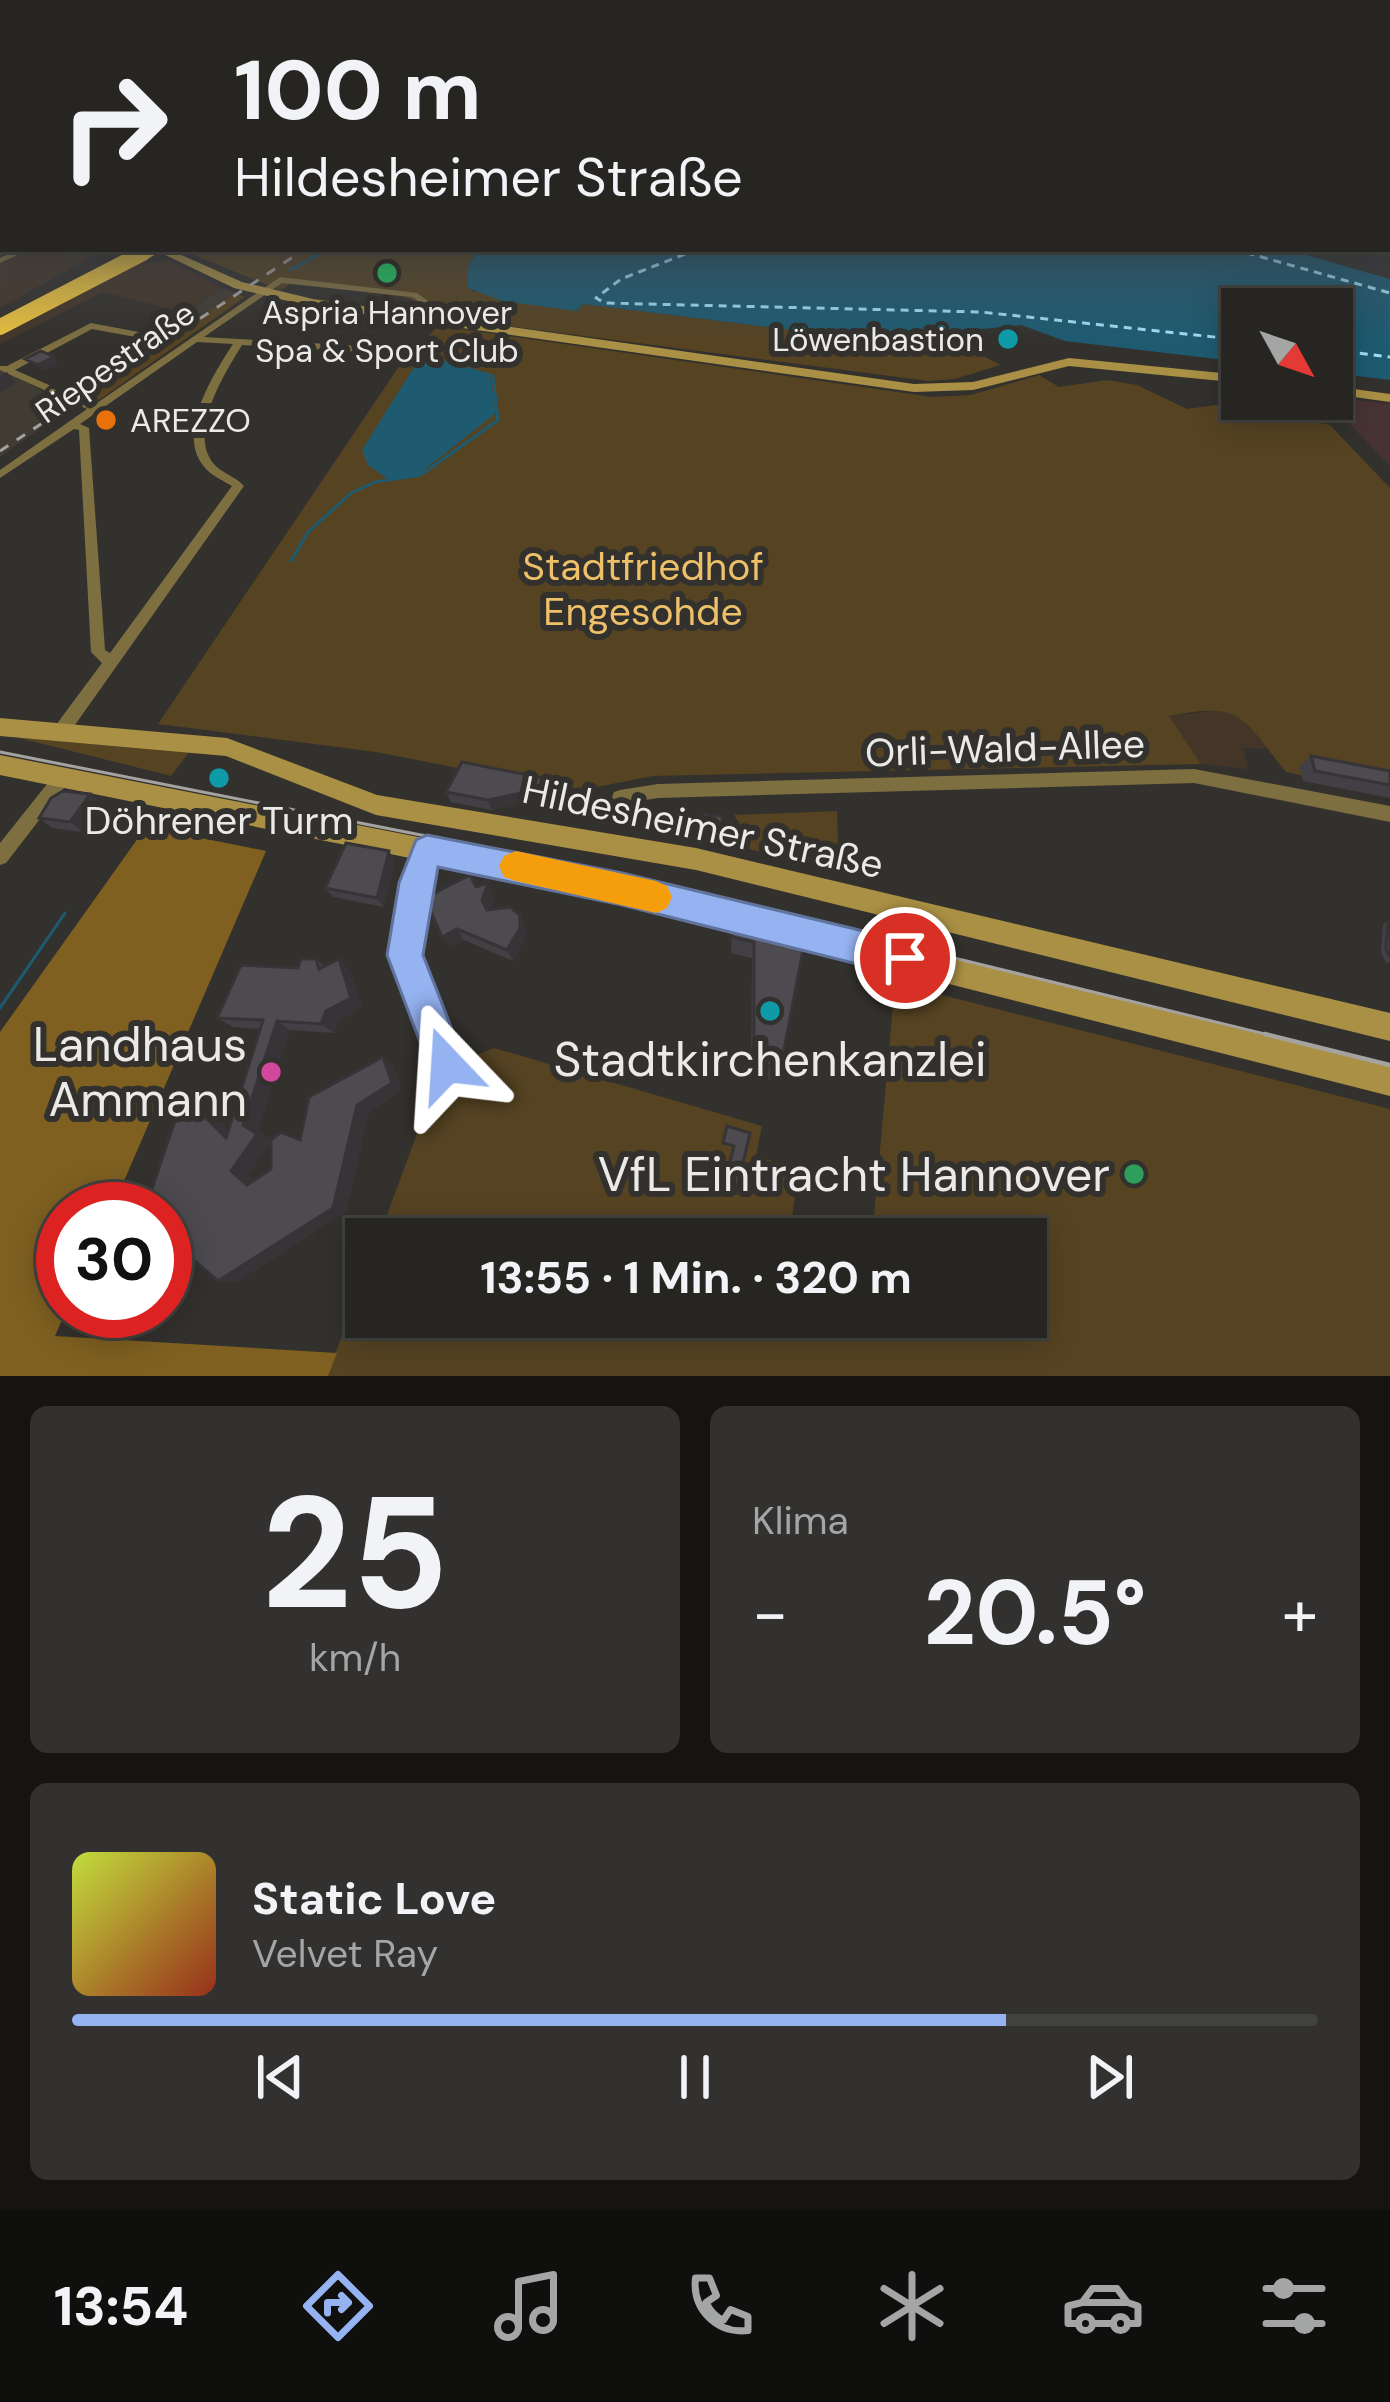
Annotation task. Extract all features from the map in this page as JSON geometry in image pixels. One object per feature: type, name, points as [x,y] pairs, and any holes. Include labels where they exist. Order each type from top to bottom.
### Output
[{"type":"highway","points":[[0,325],[146,252]]},
{"type":"main road","points":[[0,325],[146,252]]},
{"type":"main road","points":[[161,252],[260,292],[427,320],[933,390],[986,384],[1069,362],[1221,378]]},
{"type":"main road","points":[[101,273],[145,257],[174,256]]},
{"type":"main road","points":[[1353,393],[1390,398]]},
{"type":"main road","name":"Hildesheimer Straße","points":[[0,727],[226,747],[376,805],[696,860],[1390,1027]]},
{"type":"main road","name":"Hildesheimer Straße","points":[[0,765],[644,894],[1390,1081]]},
{"type":"street","name":"Riepestraße","points":[[0,475],[280,280],[414,295],[427,303],[427,320]]},
{"type":"street","points":[[4,369],[91,326],[140,334]]},
{"type":"street","points":[[194,339],[379,350]]},
{"type":"street","points":[[59,734],[238,486],[210,466],[200,444],[218,375],[239,342]]},
{"type":"street","points":[[4,369],[95,409]]},
{"type":"street","points":[[72,425],[84,428],[98,652],[112,662]]},
{"type":"street","name":"Orli-Wald-Allee","points":[[620,797],[1194,776],[1390,814]]},
{"type":"street","points":[[0,857],[61,779]]},
{"type":"street","points":[[427,850],[416,883],[405,955],[447,1065]]},
{"type":"shaded area","points":[[20,252],[101,252],[0,308],[0,261]]},
{"type":"shaded area","points":[[169,260],[222,288],[184,312],[103,292],[0,344],[0,324],[140,263]]},
{"type":"shaded area","points":[[222,288],[235,293],[83,398],[74,388]]},
{"type":"shaded area","points":[[0,367],[70,407],[0,457]]},
{"type":"shaded area","points":[[1353,400],[1390,404],[1390,466],[1346,420],[1353,420]]},
{"type":"shaded area","points":[[1228,709],[1241,715],[1267,749],[1243,748],[1248,769],[1201,764],[1168,716]]},
{"type":"shaded area","points":[[146,827],[266,851],[124,1182],[36,1182],[36,1338],[337,1353],[328,1376],[0,1376],[0,1032]]},
{"type":"green space","points":[[186,252],[476,252],[471,260],[472,291],[577,311],[583,304],[816,333],[936,356],[938,345],[971,349],[1000,365],[955,379],[928,381],[425,315],[421,303],[404,297],[294,282],[280,290]]},
{"type":"green space","points":[[235,293],[245,297],[99,400],[83,398]]},
{"type":"green space","name":"Stadtfriedhof Engesohde","points":[[438,326],[932,397],[971,395],[1039,375],[1059,387],[1107,380],[1137,385],[1187,409],[1221,406],[1221,420],[1302,420],[1330,425],[1390,488],[1390,794],[1286,772],[1249,726],[1213,711],[1169,716],[1201,764],[653,776],[576,791],[376,752],[158,724],[400,365]]},
{"type":"green space","points":[[19,738],[194,746],[171,776]]},
{"type":"green space","points":[[837,811],[839,871],[740,847],[746,833],[734,815]]},
{"type":"green space","name":"VfL Eintracht Hannover","points":[[895,983],[1390,1109],[1390,1376],[327,1376],[345,1328],[345,1338],[1047,1338],[1047,1218],[874,1218]]},
{"type":"green space","points":[[494,1048],[762,1126],[756,1156],[799,1169],[792,1218],[386,1218],[428,1104],[419,1077]]},
{"type":"water","points":[[476,252],[1296,252],[1390,279],[1390,380],[1353,376],[1353,288],[1221,288],[1221,360],[1065,341],[1021,325],[982,329],[971,349],[938,345],[937,356],[816,333],[583,304],[577,311],[502,301],[468,288],[467,268]]},
{"type":"water","points":[[430,358],[490,377],[496,413],[419,474],[388,479],[368,465],[362,450],[416,364]]},
{"type":"building","points":[[41,351],[54,357],[37,365],[25,359]]},
{"type":"building","points":[[1311,756],[1390,771],[1390,785],[1315,771]]},
{"type":"building","points":[[462,762],[569,783],[488,800],[446,792]]},
{"type":"building","points":[[63,791],[90,794],[70,822],[39,818],[51,798]]},
{"type":"building","points":[[696,813],[722,816],[722,832],[703,832],[703,825],[692,823]]},
{"type":"building","points":[[346,843],[389,851],[377,898],[325,888]]},
{"type":"building","points":[[470,875],[476,887],[488,883],[482,900],[487,910],[510,907],[520,915],[520,928],[507,950],[457,929],[442,937],[425,898]]},
{"type":"building","name":"Stadtkirchenkanzlei","points":[[732,920],[805,939],[780,1071],[754,1059],[754,942],[732,937]]},
{"type":"building","points":[[1390,922],[1390,957],[1386,949]]},
{"type":"building","points":[[301,959],[316,959],[319,969],[339,959],[351,998],[326,1011],[321,1024],[277,1021],[243,1125],[257,1134],[231,1171],[247,1185],[271,1169],[271,1140],[281,1132],[300,1140],[309,1097],[383,1057],[392,1083],[357,1105],[333,1208],[218,1281],[192,1258],[192,1182],[154,1182],[178,1112],[198,1110],[226,1138],[263,1020],[217,1018],[241,965],[298,968]]},
{"type":"building","points":[[727,1126],[750,1133],[736,1193],[723,1189],[734,1146],[723,1143]]},
{"type":"waterway","points":[[290,270],[323,252]]},
{"type":"waterway","points":[[291,561],[308,532],[351,493],[375,482],[421,475],[498,420],[493,376],[421,356]]},
{"type":"waterway","points":[[0,1008],[65,913]]},
{"type":"ferry route","points":[[690,252],[621,279],[596,298],[605,303],[981,312],[1221,338]]},
{"type":"ferry route","points":[[1244,252],[1390,293]]},
{"type":"ferry route","points":[[1353,353],[1390,357]]},
{"type":"tram line","points":[[0,752],[578,866],[1277,1037]]},
{"type":"tram line","points":[[1265,1034],[1390,1065]]},
{"type":"railway","points":[[0,451],[300,252]]},
{"type":"slow traffic","points":[[516,866],[656,897]]},
{"type":"place","name":"Aspria Hannover Spa & Sport Club","points":[[387,273]]},
{"type":"place","name":"Löwenbastion","points":[[1008,339]]},
{"type":"place","name":"AREZZO","points":[[106,420]]},
{"type":"place","name":"Döhrener Turm","points":[[219,778]]},
{"type":"place","name":"Stadtkirchenkanzlei","points":[[770,1011]]},
{"type":"place","name":"Landhaus Ammann","points":[[271,1072]]},
{"type":"place","name":"VfL Eintracht Hannover","points":[[1134,1174]]},
{"type":"route","points":[[447,1065],[405,955],[416,883],[427,850],[622,889],[905,958]]}]
